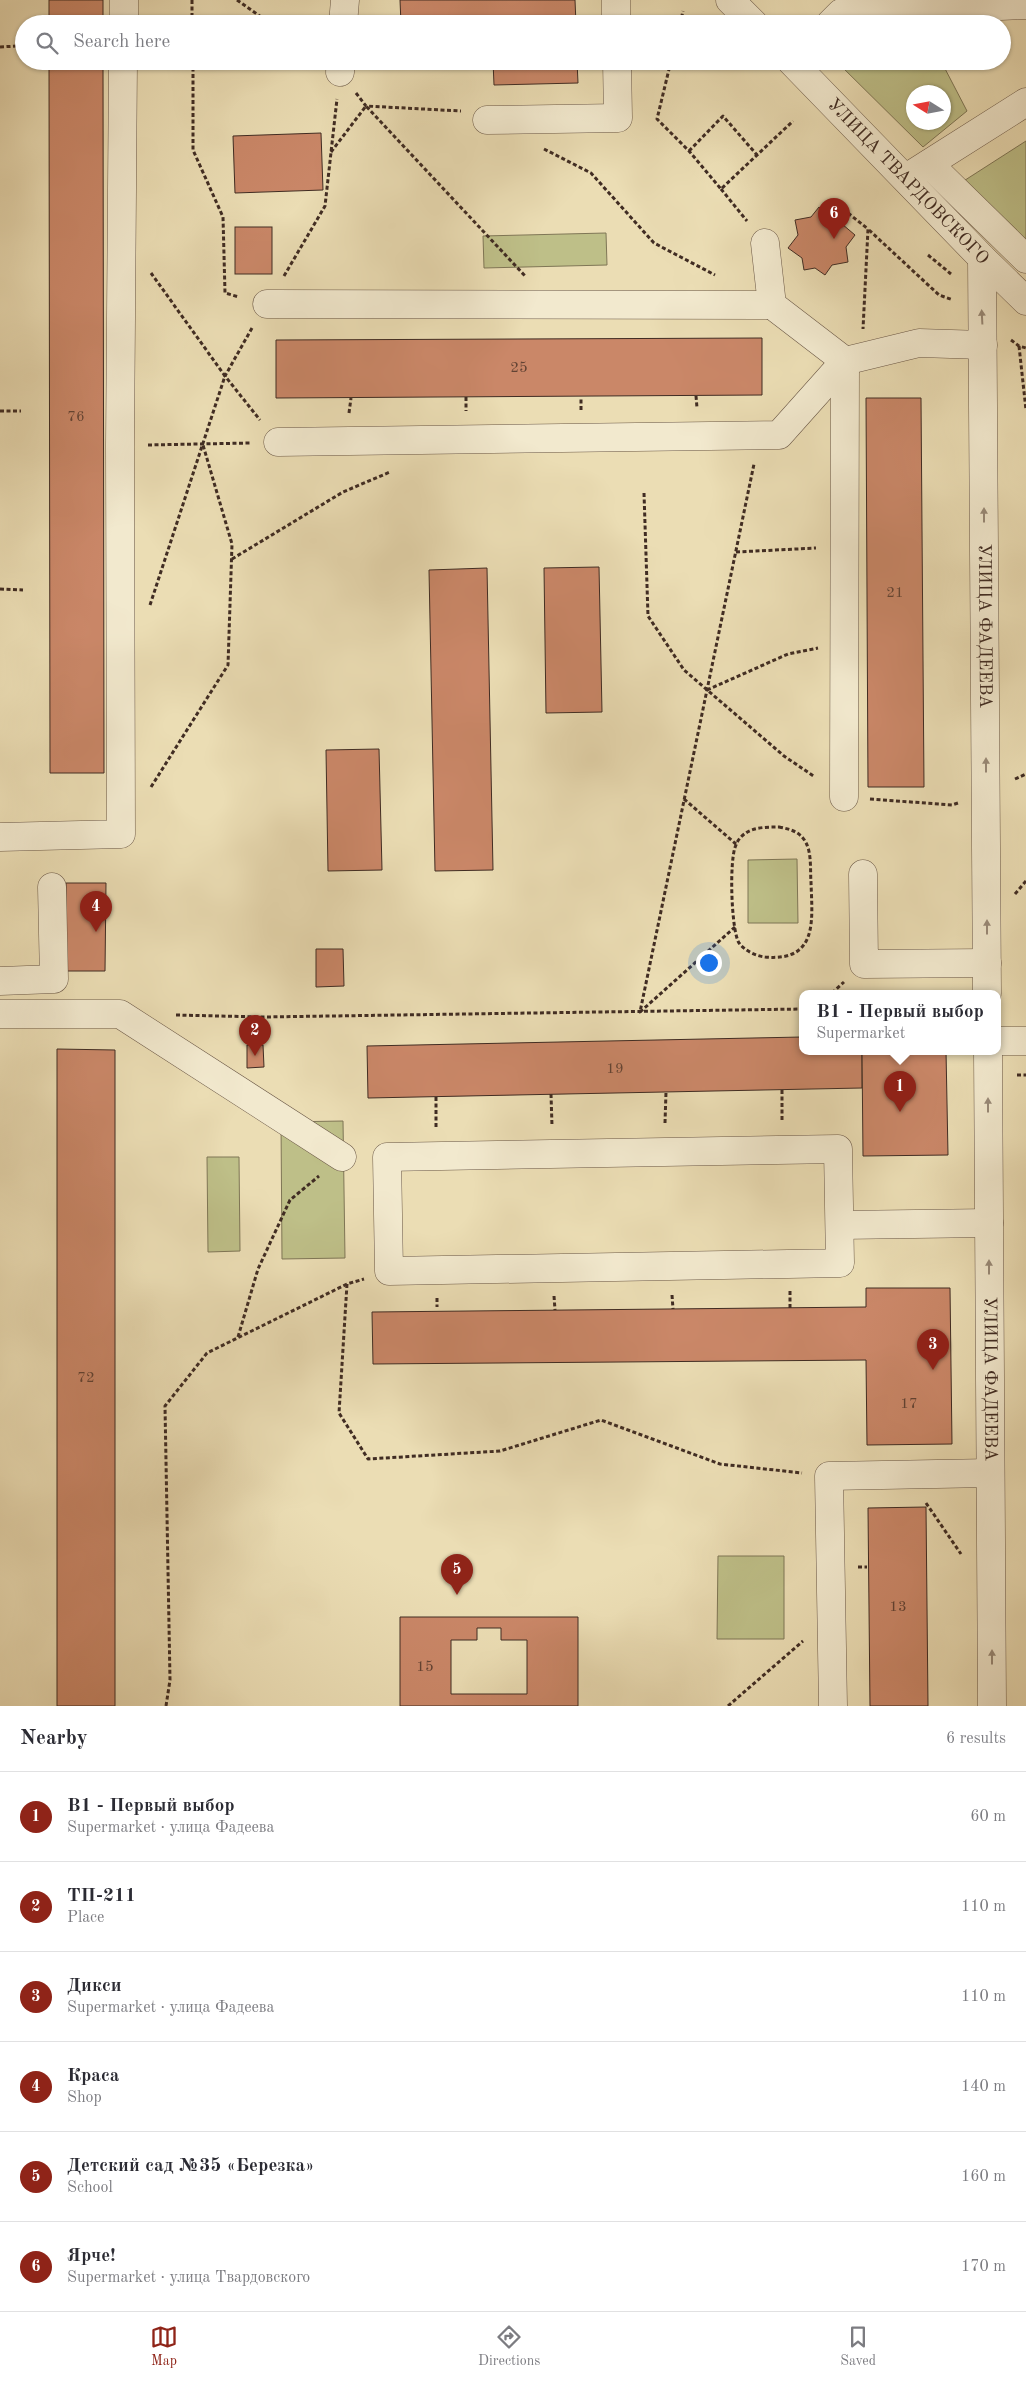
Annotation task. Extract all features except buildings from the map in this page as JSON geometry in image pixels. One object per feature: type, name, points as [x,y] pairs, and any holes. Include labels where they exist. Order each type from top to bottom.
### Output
[{"type":"street","points":[[124,0],[124,15]]},
{"type":"street","points":[[344,15],[345,0]]},
{"type":"street","points":[[616,0],[616,15]]},
{"type":"street","points":[[730,0],[745,15]]},
{"type":"street","points":[[835,9],[1026,5]]},
{"type":"street","points":[[0,837],[121,834],[120,446],[123,70]]},
{"type":"street","points":[[487,120],[618,118],[617,70]]},
{"type":"street","name":"УЛИЦА ТВАРДОВСКОГО","points":[[800,70],[1026,301]]},
{"type":"street","points":[[906,178],[1026,102]]},
{"type":"street","points":[[929,164],[1026,259]]},
{"type":"street","points":[[765,243],[772,305]]},
{"type":"street","name":"УЛИЦА ФАДЕЕВА","points":[[982,258],[981,309],[996,341],[986,794],[987,990]]},
{"type":"street","points":[[267,304],[772,305],[853,359]]},
{"type":"street","points":[[278,442],[779,435],[853,359],[919,343],[996,341]]},
{"type":"street","points":[[844,797],[844,546],[853,359]]},
{"type":"street","points":[[863,874],[864,964],[987,963]]},
{"type":"street","points":[[0,981],[54,979],[52,887]]},
{"type":"street","points":[[0,1014],[120,1014],[342,1157]]},
{"type":"street","points":[[1001,1041],[1026,1041]]},
{"type":"street","name":"УЛИЦА ФАДЕЕВА","points":[[988,1055],[992,1706]]},
{"type":"street","points":[[838,1149],[840,1225],[840,1263],[389,1271],[387,1157],[838,1149]]},
{"type":"street","points":[[840,1225],[989,1223]]},
{"type":"street","points":[[833,1706],[829,1476],[906,1473],[990,1473]]},
{"type":"path","points":[[192,0],[192,15]]},
{"type":"path","points":[[237,0],[258,15]]},
{"type":"path","points":[[682,15],[683,10]]},
{"type":"path","points":[[0,47],[15,46]]},
{"type":"path","points":[[193,70],[194,150],[223,217],[226,293],[267,304]]},
{"type":"path","points":[[149,610],[225,376],[325,206],[340,70]]},
{"type":"path","points":[[342,70],[366,106],[551,304]]},
{"type":"path","points":[[669,70],[657,119],[689,151],[765,243]]},
{"type":"path","points":[[331,152],[366,106]]},
{"type":"path","points":[[366,106],[463,111],[487,120]]},
{"type":"path","points":[[689,151],[723,116],[758,154]]},
{"type":"path","points":[[721,189],[793,121]]},
{"type":"path","points":[[591,173],[654,243],[721,278]]},
{"type":"path","points":[[848,213],[939,296],[981,309]]},
{"type":"path","points":[[853,359],[868,230]]},
{"type":"path","points":[[928,255],[951,274]]},
{"type":"path","points":[[150,272],[225,376],[278,442]]},
{"type":"path","points":[[996,341],[1026,348]]},
{"type":"path","points":[[1019,346],[1026,410]]},
{"type":"path","points":[[0,411],[21,411]]},
{"type":"path","points":[[640,1012],[760,436]]},
{"type":"path","points":[[120,446],[278,442]]},
{"type":"path","points":[[148,792],[228,665],[232,544],[203,444]]},
{"type":"path","points":[[232,559],[343,492],[390,472]]},
{"type":"path","points":[[644,494],[648,616],[684,670],[784,756],[844,797],[952,806],[986,794],[1026,774]]},
{"type":"path","points":[[736,552],[844,546]]},
{"type":"path","points":[[0,589],[23,590]]},
{"type":"path","points":[[707,691],[788,654],[844,642]]},
{"type":"path","points":[[684,799],[736,844]]},
{"type":"path","points":[[779,827],[794,831],[805,841],[810,856],[812,925],[808,940],[798,951],[774,956],[750,953],[739,942],[735,927],[732,859],[736,844],[746,832],[761,828],[779,827]]},
{"type":"path","points":[[1011,899],[1026,881]]},
{"type":"path","points":[[640,1012],[735,927]]},
{"type":"path","points":[[168,1015],[263,1017],[799,1009]]},
{"type":"path","points":[[238,1337],[258,1269],[290,1200],[342,1157]]},
{"type":"path","points":[[166,1706],[170,1680],[165,1406],[207,1353],[347,1284],[389,1271]]},
{"type":"path","points":[[347,1284],[339,1412],[368,1459],[500,1451],[602,1420],[720,1464],[829,1476]]},
{"type":"path","points":[[906,1473],[961,1554]]},
{"type":"path","points":[[728,1706],[832,1617]]},
{"type":"green space","points":[[845,70],[946,70],[967,111],[951,124],[951,85],[906,85],[906,130],[944,130],[923,147]]},
{"type":"green space","points":[[1026,141],[1026,252],[959,184]]},
{"type":"green space","points":[[606,233],[607,265],[484,268],[483,236]]},
{"type":"green space","points":[[797,859],[798,923],[748,923],[748,860]]},
{"type":"green space","points":[[343,1121],[345,1258],[282,1259],[281,1122]]},
{"type":"green space","points":[[207,1157],[239,1157],[240,1251],[208,1252]]},
{"type":"green space","points":[[718,1556],[784,1556],[784,1639],[717,1639]]},
{"type":"place","name":"Ярче!","points":[[834,239]]},
{"type":"place","name":"Краса","points":[[96,932]]},
{"type":"place","name":"ТП-211","points":[[255,1056]]},
{"type":"place","name":"В1 - Первый выбор","points":[[900,1112]]},
{"type":"place","name":"Дикси","points":[[933,1370]]},
{"type":"place","name":"Детский сад №35 «Березка»","points":[[457,1595]]}]
